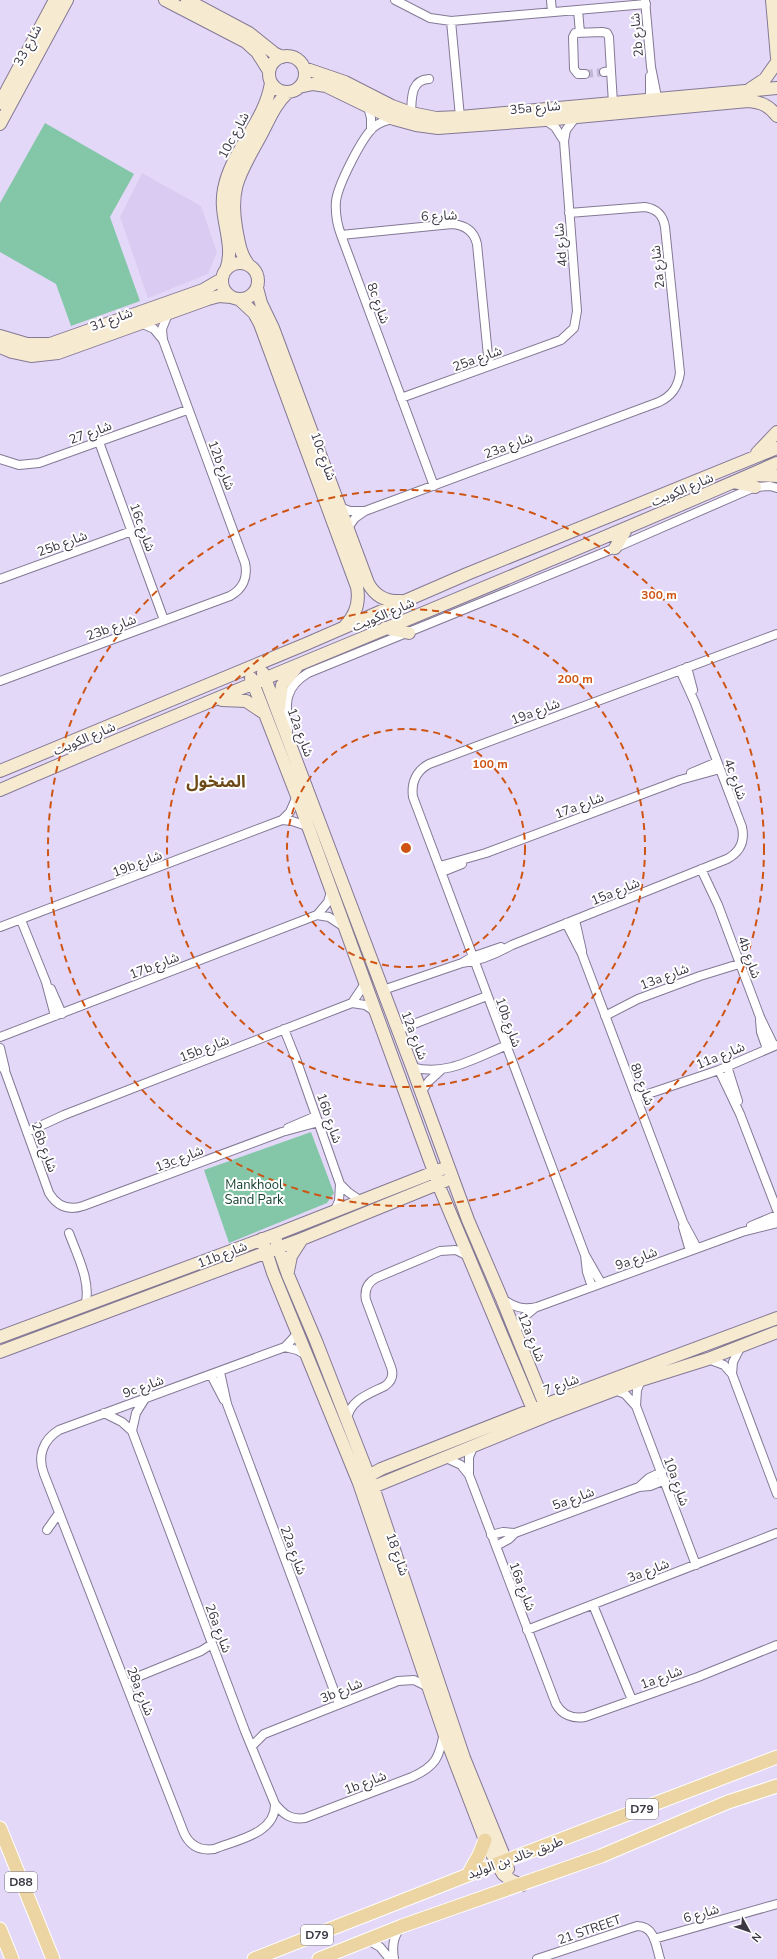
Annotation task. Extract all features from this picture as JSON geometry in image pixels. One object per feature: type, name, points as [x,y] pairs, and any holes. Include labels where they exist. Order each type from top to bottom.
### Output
[{"type":"main road","name":"طريق خالد بن الوليد","points":[[254,1959],[468,1875],[777,1757]]},
{"type":"main road","name":"D79","points":[[319,1959],[402,1926],[601,1856],[728,1802],[777,1786]]},
{"type":"main road","name":"D88","points":[[0,1828],[53,1959]]},
{"type":"main road","points":[[468,1875],[485,1840]]},
{"type":"main road","points":[[0,1929],[12,1959]]},
{"type":"street","name":"شارع 33","points":[[0,103],[55,0]]},
{"type":"street","name":"شارع 33","points":[[0,124],[68,0]]},
{"type":"street","points":[[165,0],[246,42],[257,52],[269,71],[271,83],[278,90],[294,90],[304,80],[304,68],[295,58],[282,57],[274,53],[249,33],[191,1]]},
{"type":"street","points":[[395,0],[430,18],[451,21],[578,10],[597,4],[645,2]]},
{"type":"street","points":[[551,0],[552,12]]},
{"type":"street","points":[[772,0],[777,58]]},
{"type":"street","name":"2b شارع","points":[[645,2],[654,105]]},
{"type":"street","points":[[578,10],[580,33]]},
{"type":"street","points":[[451,21],[460,117]]},
{"type":"street","points":[[585,74],[578,74],[574,69],[573,37],[575,33],[607,33],[609,37],[607,72],[613,103]]},
{"type":"street","points":[[269,71],[274,62],[282,57]]},
{"type":"street","points":[[748,90],[765,79],[777,62]]},
{"type":"street","name":"35a شارع","points":[[304,68],[345,82],[411,114],[436,118],[613,103],[654,105],[748,101],[762,103],[772,110],[777,116]]},
{"type":"street","points":[[411,114],[412,94],[418,82],[422,79],[429,79]]},
{"type":"street","name":"10c شارع","points":[[224,275],[230,254],[222,211],[224,189],[228,173],[266,102],[271,83]]},
{"type":"street","name":"35a شارع","points":[[294,90],[313,84],[326,86],[394,119],[416,125],[438,128],[576,118],[748,90],[777,88]]},
{"type":"street","name":"10c شارع","points":[[248,264],[241,250],[234,218],[233,206],[235,191],[239,176],[277,105],[294,90]]},
{"type":"street","points":[[368,106],[371,118],[371,130]]},
{"type":"street","name":"4d شارع","points":[[561,340],[570,333],[577,317],[564,141],[566,130],[576,118]]},
{"type":"street","points":[[371,130],[381,122],[394,119]]},
{"type":"street","points":[[545,120],[554,127],[564,141]]},
{"type":"street","name":"8c شارع","points":[[371,130],[343,178],[338,192],[336,214],[341,235],[434,486]]},
{"type":"street","name":"2a شارع","points":[[569,213],[645,207],[657,211],[664,220],[680,373],[676,388],[666,398],[659,402]]},
{"type":"street","name":"شارع 6","points":[[341,235],[452,224],[463,226],[468,229],[476,239],[477,244],[489,366]]},
{"type":"street","points":[[238,263],[248,264],[257,274],[257,288],[250,296],[235,298],[224,289],[224,275],[238,263]]},
{"type":"street","name":"شارع 31","points":[[0,336],[27,344],[50,344],[203,290],[224,275]]},
{"type":"street","name":"10c شارع","points":[[257,288],[260,303],[273,328],[347,529],[371,589]]},
{"type":"street","name":"شارع 31","points":[[1,348],[21,355],[49,355],[213,297],[235,298]]},
{"type":"street","name":"10c شارع","points":[[235,298],[254,313],[260,324],[357,587],[358,599],[355,613],[345,627]]},
{"type":"street","name":"12b شارع","points":[[168,314],[162,329],[163,340],[187,410],[245,563],[246,573],[244,583],[230,596]]},
{"type":"street","name":"12b شارع","points":[[141,323],[154,329],[163,340]]},
{"type":"street","name":"25a شارع","points":[[401,398],[561,340]]},
{"type":"street","name":"23a شارع","points":[[347,529],[355,518],[365,511],[659,402]]},
{"type":"street","name":"شارع 27","points":[[0,459],[12,464],[32,465],[187,410]]},
{"type":"street","points":[[749,460],[777,432]]},
{"type":"street","name":"16c شارع","points":[[100,442],[164,620]]},
{"type":"street","name":"شارع الكويت","points":[[0,790],[211,700],[253,684],[262,671],[293,655],[306,644],[402,601],[777,448]]},
{"type":"street","name":"شارع الكويت","points":[[0,771],[247,668],[262,671],[300,664],[627,528],[777,463]]},
{"type":"street","points":[[749,475],[777,476]]},
{"type":"street","points":[[734,482],[755,487]]},
{"type":"street","points":[[289,739],[286,707],[287,699],[292,688],[308,673],[410,633],[615,548],[755,487],[764,485],[777,488]]},
{"type":"street","name":"23a شارع","points":[[339,507],[350,511],[365,511]]},
{"type":"street","points":[[615,548],[627,528]]},
{"type":"street","name":"25b شارع","points":[[0,579],[132,531]]},
{"type":"street","points":[[397,623],[407,612],[461,589],[467,581],[467,574]]},
{"type":"street","points":[[358,599],[365,606],[372,606],[375,600],[371,589]]},
{"type":"street","points":[[371,589],[389,601],[402,601]]},
{"type":"street","name":"23b شارع","points":[[0,681],[230,596]]},
{"type":"street","points":[[385,628],[410,633]]},
{"type":"street","name":"19a شارع","points":[[413,797],[414,779],[420,770],[429,764],[777,634]]},
{"type":"street","points":[[278,712],[282,685],[300,664]]},
{"type":"street","name":"12a شارع","points":[[247,668],[297,796],[446,1204],[470,1257],[535,1414]]},
{"type":"street","name":"4c شارع","points":[[683,668],[743,832],[739,848],[727,858]]},
{"type":"street","name":"12a شارع","points":[[262,671],[422,1092],[468,1220],[547,1410]]},
{"type":"street","points":[[211,700],[237,699],[246,701],[265,714]]},
{"type":"street","name":"17a شارع","points":[[441,869],[472,860],[486,853],[680,780],[688,774],[719,765]]},
{"type":"street","points":[[282,820],[290,812],[297,796]]},
{"type":"street","name":"10b شارع","points":[[413,797],[585,1255],[601,1283]]},
{"type":"street","points":[[282,820],[292,820],[307,826]]},
{"type":"street","name":"19b شارع","points":[[0,928],[282,820]]},
{"type":"street","name":"15a شارع","points":[[383,990],[473,959],[492,955],[512,945],[727,858]]},
{"type":"street","name":"4b شارع","points":[[704,868],[738,961],[773,1046]]},
{"type":"street","points":[[317,915],[328,902],[331,892]]},
{"type":"street","points":[[317,915],[329,917],[344,927]]},
{"type":"street","name":"17b شارع","points":[[0,1037],[317,915]]},
{"type":"street","points":[[24,919],[59,1015]]},
{"type":"street","name":"8b شارع","points":[[575,920],[580,938],[582,954]]},
{"type":"street","name":"8b شارع","points":[[566,923],[582,954],[683,1222],[685,1236],[694,1250]]},
{"type":"street","name":"13a شارع","points":[[603,1012],[700,976],[708,970],[738,961]]},
{"type":"street","points":[[366,982],[352,1003],[365,1006],[376,1012]]},
{"type":"street","points":[[398,1030],[487,996]]},
{"type":"street","name":"15b شارع","points":[[26,1129],[352,1003]]},
{"type":"street","name":"16b شارع","points":[[287,1028],[296,1059],[340,1184],[339,1201],[334,1212]]},
{"type":"street","name":"11a شارع","points":[[637,1101],[659,1090],[672,1087],[723,1068],[773,1046]]},
{"type":"street","name":"26b شارع","points":[[0,1048],[5,1071],[52,1198],[63,1207],[70,1208],[84,1206]]},
{"type":"street","points":[[412,1067],[426,1071],[440,1071],[506,1048]]},
{"type":"street","name":"26b شارع","points":[[0,1063],[5,1071]]},
{"type":"street","points":[[723,1068],[777,1210]]},
{"type":"street","points":[[422,1092],[429,1081],[440,1071]]},
{"type":"street","name":"13c شارع","points":[[84,1206],[317,1119]]},
{"type":"street","points":[[418,1178],[425,1169],[428,1156]]},
{"type":"street","name":"11b شارع","points":[[0,1352],[302,1239],[416,1192],[436,1178],[451,1173]]},
{"type":"street","name":"11b شارع","points":[[2,1335],[86,1306],[334,1212],[418,1178],[436,1178]]},
{"type":"street","points":[[340,1184],[361,1201]]},
{"type":"street","points":[[416,1192],[432,1194],[446,1204]]},
{"type":"street","name":"9a شارع","points":[[742,1232],[755,1224],[777,1215]]},
{"type":"street","name":"9a شارع","points":[[502,1299],[515,1307],[530,1308],[742,1232],[777,1223]]},
{"type":"street","points":[[69,1233],[86,1284],[88,1295],[86,1306]]},
{"type":"street","name":"شارع 18","points":[[274,1234],[288,1275],[316,1340],[347,1421],[363,1481],[444,1733],[485,1840],[501,1863]]},
{"type":"street","name":"شارع 18","points":[[262,1239],[273,1273],[363,1481],[373,1487],[464,1758],[507,1877],[500,1892]]},
{"type":"street","points":[[288,1275],[291,1256],[302,1239]]},
{"type":"street","points":[[347,1421],[349,1411],[355,1402],[389,1384],[393,1376],[392,1366],[366,1300],[365,1295],[368,1285],[376,1278],[440,1251],[456,1250],[470,1257]]},
{"type":"street","name":"10b شارع","points":[[585,1255],[587,1272],[592,1287]]},
{"type":"street","points":[[248,1259],[264,1264],[273,1273]]},
{"type":"street","points":[[86,1284],[95,1293],[106,1298]]},
{"type":"street","name":"9a شارع","points":[[515,1332],[524,1317],[537,1306]]},
{"type":"street","name":"شارع 7","points":[[547,1410],[563,1398],[777,1318]]},
{"type":"street","name":"9c شارع","points":[[44,1474],[41,1455],[49,1438],[59,1430],[285,1347],[298,1332]]},
{"type":"street","name":"شارع 7","points":[[373,1487],[474,1445],[535,1414],[615,1390],[641,1380],[708,1359],[777,1332]]},
{"type":"street","points":[[732,1374],[733,1362],[741,1346]]},
{"type":"street","points":[[285,1347],[308,1355]]},
{"type":"street","points":[[708,1359],[724,1365],[732,1374],[777,1494]]},
{"type":"street","name":"22a شارع","points":[[220,1372],[227,1404],[339,1704]]},
{"type":"street","name":"22a شارع","points":[[211,1375],[227,1404]]},
{"type":"street","name":"10a شارع","points":[[636,1406],[637,1390],[641,1380]]},
{"type":"street","points":[[537,1388],[548,1394],[563,1398]]},
{"type":"street","name":"10a شارع","points":[[615,1390],[625,1394],[636,1406],[696,1565]]},
{"type":"street","points":[[514,1417],[521,1406],[525,1391]]},
{"type":"street","points":[[104,1413],[122,1422],[132,1431],[136,1413],[146,1397]]},
{"type":"street","name":"شارع 7","points":[[363,1481],[514,1417],[535,1414]]},
{"type":"street","name":"26a شارع","points":[[132,1431],[213,1646],[275,1804]]},
{"type":"street","name":"16a شارع","points":[[474,1445],[468,1463],[469,1475],[556,1704]]},
{"type":"street","name":"16a شارع","points":[[444,1457],[461,1465],[469,1475]]},
{"type":"street","name":"5a شارع","points":[[639,1487],[649,1478],[662,1472]]},
{"type":"street","name":"28a شارع","points":[[44,1474],[184,1833],[190,1843],[200,1849],[214,1849],[262,1830],[272,1822],[275,1804]]},
{"type":"street","name":"5a شارع","points":[[496,1546],[509,1539],[515,1533],[639,1487],[650,1486],[665,1480]]},
{"type":"street","points":[[47,1530],[59,1513]]},
{"type":"street","name":"5a شارع","points":[[492,1535],[503,1532],[515,1533]]},
{"type":"street","name":"3a شارع","points":[[527,1630],[777,1534]]},
{"type":"street","points":[[593,1605],[632,1700]]},
{"type":"street","name":"1a شارع","points":[[556,1704],[565,1714],[580,1718],[777,1645]]},
{"type":"street","points":[[124,1681],[130,1676],[137,1677],[201,1651],[207,1652],[213,1646]]},
{"type":"street","name":"3b شارع","points":[[252,1746],[264,1734],[404,1680],[419,1682],[428,1687]]},
{"type":"street","points":[[246,1731],[264,1734]]},
{"type":"street","name":"1b شارع","points":[[275,1804],[285,1815],[291,1818],[305,1818],[412,1777],[425,1771],[436,1760],[444,1733]]},
{"type":"street","points":[[507,1877],[522,1885]]},
{"type":"street","name":"شارع 6","points":[[654,1939],[777,1904]]},
{"type":"street","points":[[394,1959],[394,1940],[402,1926]]},
{"type":"street","name":"21 STREET","points":[[537,1959],[633,1927],[642,1926],[648,1929],[654,1939]]},
{"type":"street","points":[[654,1939],[660,1959]]},
{"type":"street","points":[[368,1940],[380,1947],[390,1959]]},
{"type":"shaded area","points":[[142,173],[201,206],[217,252],[208,274],[148,298],[120,217]]},
{"type":"green space","points":[[45,123],[134,174],[110,217],[140,301],[71,326],[56,284],[0,252],[0,203]]},
{"type":"green space","name":"Mankhool Sand Park","points":[[311,1132],[334,1193],[327,1203],[229,1243],[204,1170]]},
{"type":"tunnel","points":[[585,74],[604,72]]},
{"type":"district","name":"المنخول","points":[[216,781]]}]
